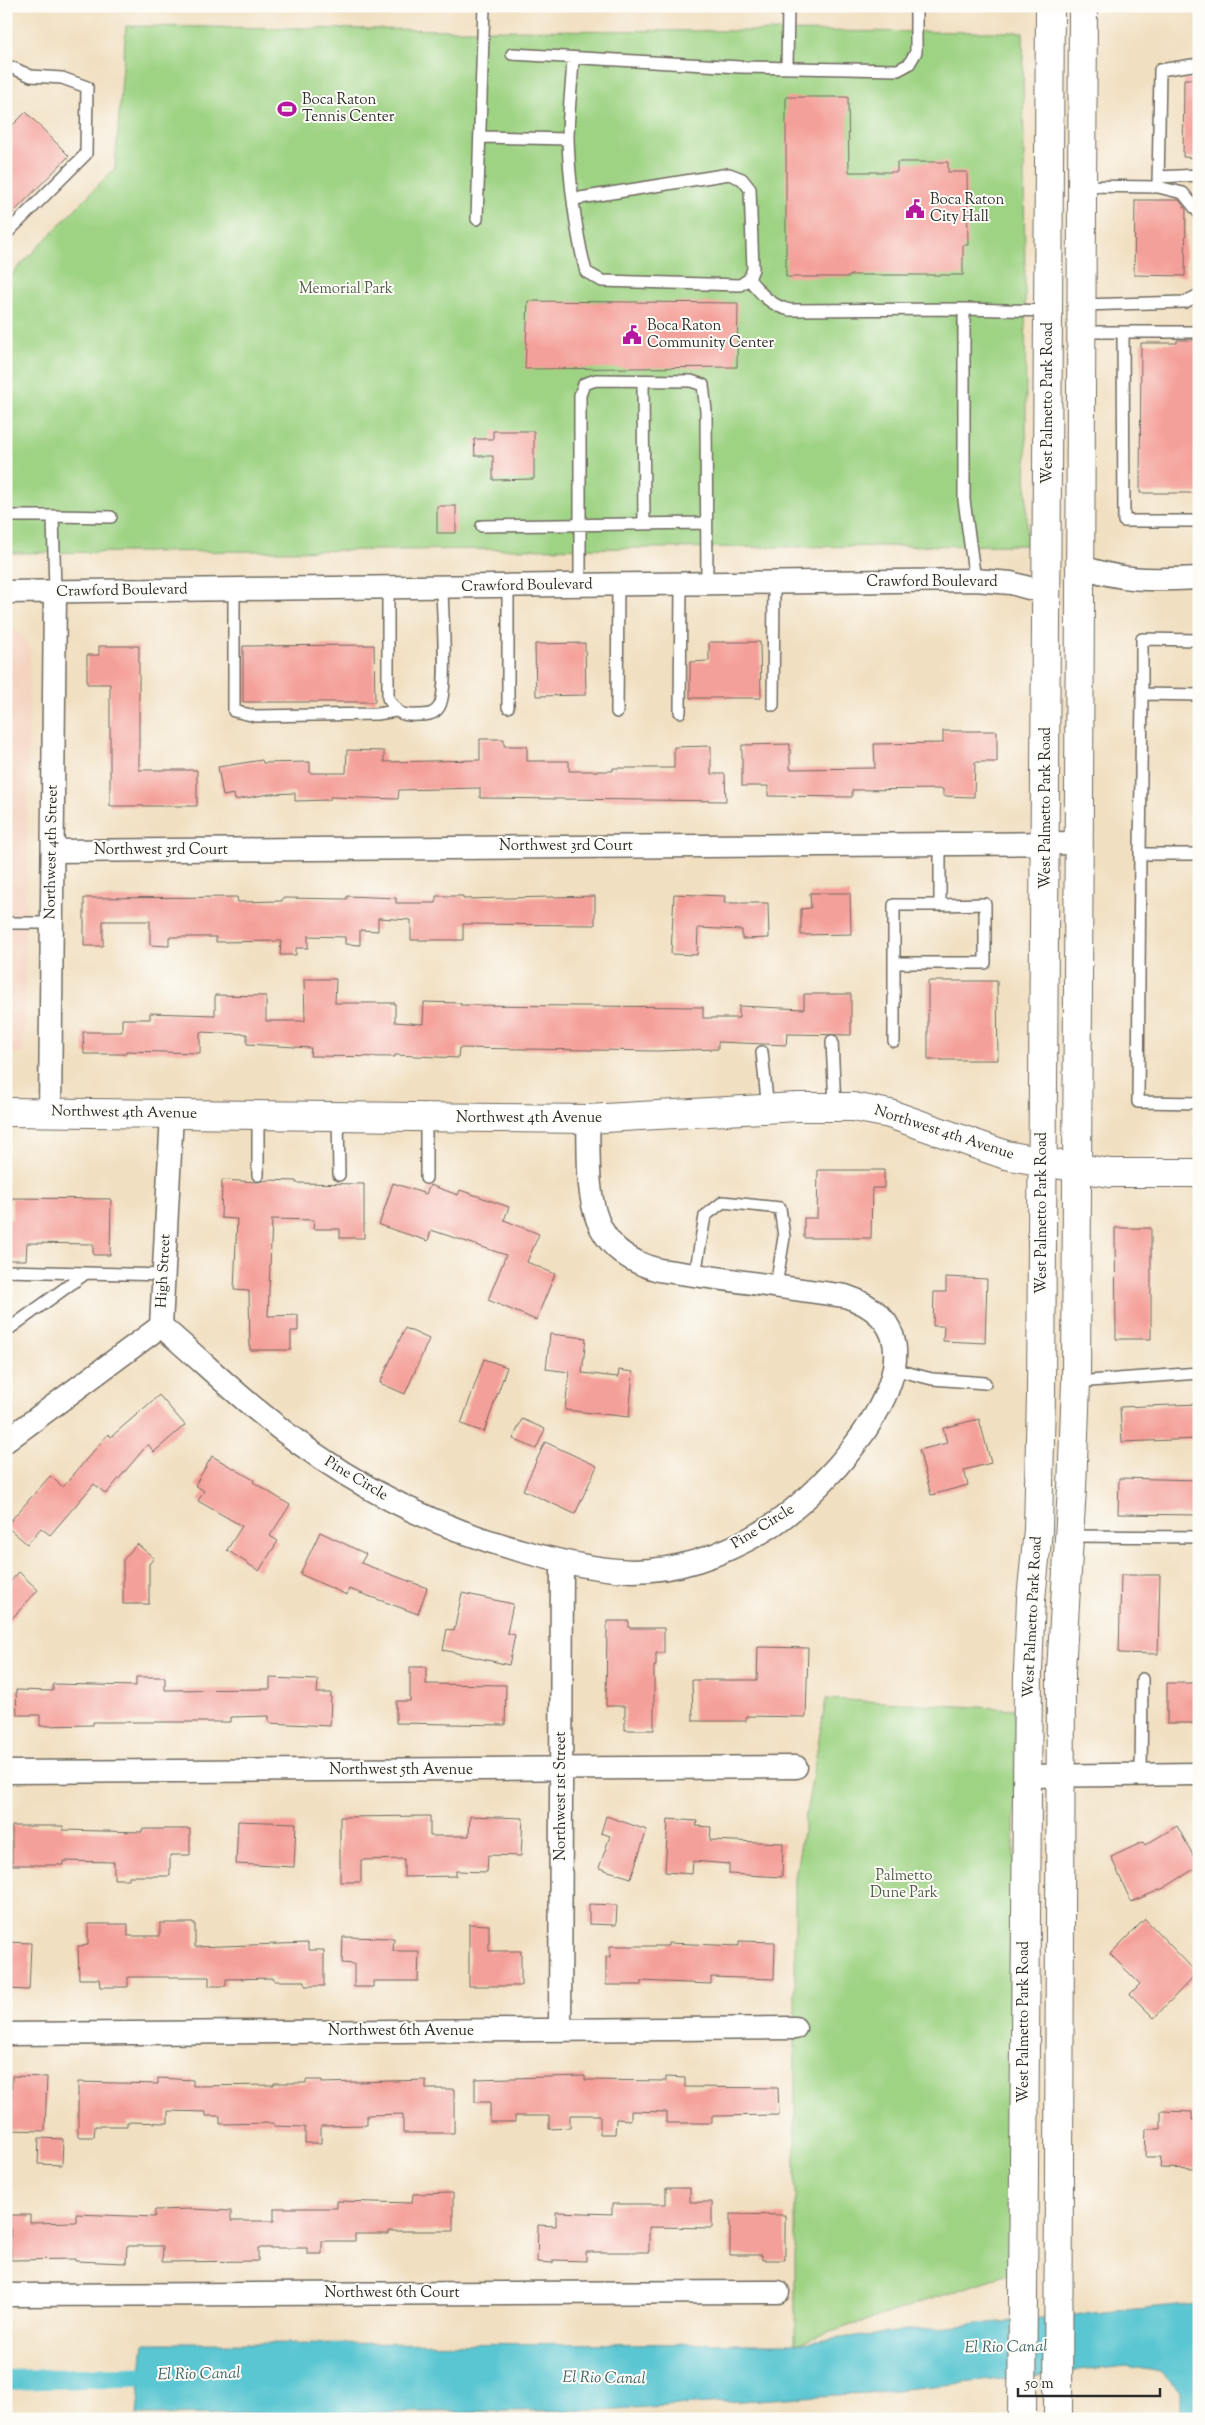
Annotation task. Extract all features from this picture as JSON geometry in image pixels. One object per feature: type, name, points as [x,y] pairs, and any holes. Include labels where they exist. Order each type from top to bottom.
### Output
[{"type":"main road","name":"West Palmetto Park Road","points":[[1022,2419],[1026,1776],[1030,1608],[1038,1530],[1041,1458],[1050,6]]},
{"type":"main road","name":"West Palmetto Park Road","points":[[1058,2419],[1061,1671],[1070,1536],[1076,1382],[1083,6]]},
{"type":"main road","points":[[1047,510],[1065,552],[1080,566]]},
{"type":"main road","points":[[1047,593],[1055,600],[1063,614],[1079,665]]},
{"type":"main road","name":"Northwest 4th Avenue","points":[[6,1112],[588,1119],[835,1106],[853,1107],[890,1114],[1006,1154],[1043,1162],[1110,1173],[1199,1173]]},
{"type":"street","points":[[1080,566],[1105,574],[1138,580],[1199,578]]},
{"type":"street","name":"Crawford Boulevard","points":[[6,592],[975,580],[1011,583],[1047,593]]},
{"type":"street","name":"Northwest 4th Street","points":[[50,1113],[55,592]]},
{"type":"street","name":"Northwest 3rd Court","points":[[53,851],[1079,843]]},
{"type":"street","name":"High Street","points":[[6,1441],[161,1326],[172,1114]]},
{"type":"street","name":"Pine Circle","points":[[161,1326],[260,1412],[315,1454],[403,1506],[463,1533],[562,1562],[616,1570],[665,1568],[704,1559],[731,1548],[765,1530],[811,1496],[861,1439],[880,1407],[893,1369],[895,1351],[890,1332],[881,1314],[864,1302],[845,1296],[695,1275],[641,1265],[610,1243],[599,1228],[592,1210],[589,1191],[588,1119]]},
{"type":"street","name":"Northwest 1st Street","points":[[560,2030],[562,1562]]},
{"type":"street","name":"Northwest 5th Avenue","points":[[6,1772],[796,1767]]},
{"type":"street","points":[[1026,1776],[1199,1774]]},
{"type":"street","name":"Northwest 6th Avenue","points":[[6,2034],[795,2028]]},
{"type":"street","name":"Northwest 6th Court","points":[[6,2295],[778,2292]]},
{"type":"lane","points":[[477,219],[484,6]]},
{"type":"lane","points":[[787,68],[788,6]]},
{"type":"lane","points":[[512,54],[787,68],[898,70],[910,64],[916,52],[916,6]]},
{"type":"lane","points":[[573,58],[568,139],[574,199],[580,248],[586,272],[602,281],[740,285],[748,279],[753,269],[750,189],[742,179],[729,174],[574,199]]},
{"type":"lane","points":[[1158,182],[1160,70],[1199,64]]},
{"type":"lane","points":[[6,65],[31,76],[62,78],[87,87],[86,154],[6,234]]},
{"type":"lane","points":[[480,136],[568,139]]},
{"type":"lane","points":[[1082,186],[1158,182],[1199,175]]},
{"type":"lane","points":[[1158,182],[1184,193],[1199,213]]},
{"type":"lane","points":[[748,279],[762,295],[778,307],[790,310],[964,309],[1049,312]]},
{"type":"lane","points":[[1081,305],[1185,302],[1199,295]]},
{"type":"lane","points":[[964,309],[964,500],[975,580]]},
{"type":"lane","points":[[1081,332],[1199,332]]},
{"type":"lane","points":[[1123,332],[1124,521],[1199,521]]},
{"type":"lane","points":[[580,585],[578,524],[580,395],[584,384],[596,380],[691,381],[703,385],[706,411],[707,584]]},
{"type":"lane","points":[[643,381],[644,524]]},
{"type":"lane","points":[[6,516],[111,517]]},
{"type":"lane","points":[[53,516],[55,592]]},
{"type":"lane","points":[[482,526],[706,523]]},
{"type":"lane","points":[[773,705],[774,583]]},
{"type":"lane","points":[[680,712],[681,584]]},
{"type":"lane","points":[[617,712],[618,585]]},
{"type":"lane","points":[[508,586],[508,707]]},
{"type":"lane","points":[[234,590],[234,711],[256,716],[377,714],[396,711],[407,716],[430,715],[439,707],[443,690],[442,587]]},
{"type":"lane","points":[[388,588],[388,698],[396,711]]},
{"type":"lane","points":[[1199,640],[1142,639],[1138,1102],[1199,1103]]},
{"type":"lane","points":[[1142,694],[1199,695]]},
{"type":"lane","points":[[940,843],[940,905]]},
{"type":"lane","points":[[1140,854],[1199,854]]},
{"type":"lane","points":[[894,963],[985,963],[985,904],[894,905],[894,963],[894,1041]]},
{"type":"lane","points":[[6,923],[52,923]]},
{"type":"lane","points":[[832,1041],[835,1106]]},
{"type":"lane","points":[[762,1052],[768,1110]]},
{"type":"lane","points":[[258,1115],[258,1176]]},
{"type":"lane","points":[[338,1116],[339,1175]]},
{"type":"lane","points":[[426,1117],[426,1178]]},
{"type":"lane","points":[[695,1275],[705,1216],[723,1202],[780,1208],[784,1237],[776,1286]]},
{"type":"lane","points":[[6,1271],[164,1274]]},
{"type":"lane","points":[[6,1331],[86,1273]]},
{"type":"lane","points":[[893,1369],[932,1379],[985,1382]]},
{"type":"lane","points":[[1076,1382],[1199,1372]]},
{"type":"lane","points":[[1070,1536],[1199,1537]]},
{"type":"lane","points":[[1141,1775],[1142,1679]]},
{"type":"shaded area","points":[[6,628],[12,628],[22,635],[30,648],[24,1053],[6,1053]]},
{"type":"green space","name":"Memorial Park","points":[[126,26],[459,30],[1023,32],[1027,545],[6,553],[6,280],[115,168]]},
{"type":"green space","name":"Palmetto Dune Park","points":[[826,1699],[1015,1709],[1011,2273],[795,2344],[795,1877]]},
{"type":"water","points":[[1199,2303],[1199,2419],[1180,2419],[1180,2392],[1161,2372],[1127,2366],[866,2393],[601,2410],[137,2415],[144,2343],[795,2344],[864,2335]]},
{"type":"building","points":[[1184,79],[1199,79],[1199,158],[1183,157]]},
{"type":"building","points":[[786,97],[848,97],[849,172],[897,172],[897,162],[948,162],[948,172],[967,172],[968,245],[963,245],[963,275],[786,277]]},
{"type":"building","points":[[26,112],[69,156],[6,220],[6,132]]},
{"type":"building","points":[[1135,200],[1179,200],[1186,209],[1185,276],[1134,275]]},
{"type":"building","name":"Boca Raton Community Center","points":[[528,301],[738,303],[737,367],[525,369]]},
{"type":"building","points":[[1177,340],[1199,340],[1199,493],[1140,493],[1141,343],[1177,343]]},
{"type":"building","points":[[493,431],[534,431],[534,479],[493,480],[493,456],[475,456],[474,439],[493,439]]},
{"type":"building","points":[[437,506],[456,506],[456,533],[437,533]]},
{"type":"building","points":[[709,642],[760,642],[761,698],[690,698],[690,662],[709,661]]},
{"type":"building","points":[[585,643],[586,695],[536,696],[535,644]]},
{"type":"building","points":[[374,645],[375,702],[243,702],[243,646]]},
{"type":"building","points":[[99,646],[139,646],[139,770],[197,770],[197,806],[110,806],[110,684],[87,684],[87,655],[99,655]]},
{"type":"building","points":[[943,731],[997,731],[997,762],[975,762],[974,797],[943,796],[943,789],[852,790],[852,797],[768,796],[768,786],[742,786],[742,745],[790,744],[790,769],[875,768],[874,744],[943,743]]},
{"type":"building","points":[[480,739],[504,739],[504,746],[527,746],[527,761],[569,761],[569,771],[613,771],[613,768],[674,768],[674,747],[711,746],[711,774],[725,774],[726,801],[480,798],[480,788],[399,790],[398,799],[330,797],[330,800],[295,801],[295,793],[269,794],[235,800],[234,794],[223,796],[218,767],[262,760],[263,763],[310,762],[310,773],[346,773],[347,750],[384,751],[384,762],[480,760]]},
{"type":"building","points":[[810,893],[850,893],[851,934],[801,935],[801,909],[811,908]]},
{"type":"building","points":[[674,894],[725,896],[724,903],[768,903],[769,938],[742,939],[742,930],[698,928],[697,955],[671,954]]},
{"type":"building","points":[[347,896],[396,898],[396,903],[436,903],[436,896],[463,896],[463,899],[595,896],[595,925],[463,924],[463,940],[411,940],[411,920],[378,918],[378,931],[360,930],[360,945],[345,944],[345,937],[308,936],[308,948],[296,948],[296,955],[280,955],[281,941],[216,942],[216,937],[169,937],[169,946],[150,945],[150,921],[103,921],[103,946],[84,946],[84,898],[237,897],[238,902],[282,901],[282,898],[347,899]]},
{"type":"building","points":[[304,979],[336,979],[335,1003],[395,1003],[395,1022],[423,1024],[424,1002],[461,1003],[460,1005],[703,1007],[703,1018],[739,1018],[739,1006],[804,1009],[804,994],[851,994],[851,1035],[787,1034],[786,1045],[718,1042],[718,1049],[658,1051],[459,1048],[458,1058],[395,1055],[395,1057],[310,1056],[311,1048],[247,1044],[247,1034],[200,1032],[200,1053],[126,1051],[126,1054],[84,1054],[83,1032],[122,1032],[122,1019],[150,1019],[150,1013],[215,1015],[215,995],[266,996],[266,1021],[305,1021]]},
{"type":"building","points":[[928,981],[997,981],[998,1060],[928,1060]]},
{"type":"building","points":[[818,1170],[884,1170],[884,1188],[872,1188],[871,1238],[804,1238],[804,1218],[817,1218]]},
{"type":"building","points":[[222,1180],[364,1184],[364,1238],[340,1238],[340,1229],[313,1229],[314,1220],[272,1219],[268,1316],[298,1315],[298,1331],[291,1331],[291,1350],[250,1350],[249,1291],[234,1290],[237,1219],[221,1218]]},
{"type":"building","points":[[393,1183],[426,1194],[430,1185],[458,1195],[460,1190],[509,1207],[504,1220],[539,1234],[527,1262],[555,1274],[536,1320],[488,1300],[506,1255],[431,1230],[428,1241],[379,1225]]},
{"type":"building","points":[[12,1198],[111,1199],[110,1255],[93,1255],[93,1244],[27,1243],[26,1260],[6,1260],[6,1219],[12,1219]]},
{"type":"building","points":[[1115,1228],[1151,1228],[1151,1339],[1116,1339]]},
{"type":"building","points":[[946,1277],[987,1279],[985,1343],[943,1341],[944,1326],[933,1326],[934,1292],[946,1292]]},
{"type":"building","points":[[405,1328],[429,1339],[405,1394],[380,1383]]},
{"type":"building","points":[[550,1334],[586,1338],[582,1373],[618,1377],[619,1370],[633,1372],[629,1417],[565,1410],[569,1372],[546,1369]]},
{"type":"building","points":[[484,1359],[507,1367],[484,1432],[461,1424]]},
{"type":"building","points":[[159,1395],[185,1425],[154,1452],[148,1444],[106,1494],[94,1484],[50,1535],[41,1528],[27,1544],[6,1526],[50,1476],[63,1487],[108,1434],[111,1437]]},
{"type":"building","points":[[1199,1404],[1199,1439],[1122,1442],[1120,1407]]},
{"type":"building","points":[[522,1419],[545,1429],[536,1449],[513,1439]]},
{"type":"building","points":[[979,1419],[991,1463],[964,1470],[968,1485],[931,1495],[919,1450],[947,1443],[943,1428]]},
{"type":"building","points":[[545,1442],[597,1466],[575,1514],[523,1490]]},
{"type":"building","points":[[212,1456],[254,1480],[253,1482],[290,1505],[270,1536],[278,1541],[259,1571],[227,1550],[242,1526],[198,1501],[204,1491],[195,1485]]},
{"type":"building","points":[[1119,1478],[1199,1480],[1199,1515],[1118,1514]]},
{"type":"building","points":[[320,1532],[366,1554],[361,1563],[427,1588],[418,1614],[349,1589],[347,1595],[300,1574]]},
{"type":"building","points":[[137,1544],[154,1558],[149,1564],[149,1604],[123,1604],[123,1560]]},
{"type":"building","points":[[19,1572],[38,1590],[6,1625],[6,1586]]},
{"type":"building","points":[[1121,1575],[1160,1575],[1158,1654],[1119,1653]]},
{"type":"building","points":[[462,1593],[513,1604],[507,1633],[515,1635],[509,1665],[443,1650],[447,1629],[454,1631]]},
{"type":"building","points":[[607,1621],[629,1621],[629,1628],[664,1628],[664,1653],[656,1653],[656,1666],[654,1666],[654,1730],[625,1730],[625,1706],[606,1706]]},
{"type":"building","points":[[758,1647],[808,1648],[806,1717],[746,1716],[746,1721],[693,1721],[692,1680],[757,1680]]},
{"type":"building","points":[[410,1667],[426,1667],[426,1684],[506,1685],[505,1725],[396,1723],[396,1701],[410,1701]]},
{"type":"building","points":[[136,1677],[165,1677],[165,1690],[270,1689],[270,1678],[318,1680],[317,1693],[331,1693],[330,1726],[269,1723],[269,1716],[231,1717],[231,1722],[93,1722],[93,1725],[40,1726],[40,1715],[17,1715],[16,1690],[53,1691],[53,1684],[136,1686]]},
{"type":"building","points":[[1167,1683],[1199,1683],[1199,1723],[1167,1723]]},
{"type":"building","points":[[430,1816],[430,1836],[469,1836],[470,1816],[523,1818],[521,1856],[488,1855],[487,1872],[456,1871],[456,1876],[404,1877],[404,1859],[361,1860],[361,1882],[340,1882],[340,1817]]},
{"type":"building","points":[[606,1816],[647,1830],[631,1878],[599,1868],[610,1836],[601,1833]]},
{"type":"building","points":[[668,1819],[697,1821],[696,1826],[711,1827],[710,1840],[783,1843],[782,1877],[729,1874],[729,1864],[693,1861],[692,1874],[665,1872]]},
{"type":"building","points":[[238,1821],[296,1823],[294,1867],[236,1864]]},
{"type":"building","points":[[12,1826],[63,1826],[63,1830],[142,1832],[142,1829],[190,1829],[190,1855],[170,1855],[170,1876],[129,1876],[129,1879],[114,1879],[114,1862],[63,1861],[63,1865],[12,1865]]},
{"type":"building","points":[[1177,1826],[1199,1866],[1164,1888],[1131,1902],[1111,1857],[1143,1842],[1145,1845]]},
{"type":"building","points":[[589,1904],[617,1905],[616,1925],[589,1924]]},
{"type":"building","points":[[1145,1919],[1197,1973],[1154,2018],[1130,1994],[1140,1984],[1110,1954]]},
{"type":"building","points":[[160,1923],[195,1923],[195,1947],[308,1943],[308,1950],[324,1950],[324,1986],[305,1986],[305,1981],[274,1981],[274,1978],[226,1979],[226,1986],[209,1986],[209,1977],[128,1977],[128,1987],[100,1987],[99,1979],[79,1979],[78,1946],[88,1945],[88,1924],[128,1924],[128,1936],[160,1936]]},
{"type":"building","points":[[469,1924],[489,1925],[489,1951],[521,1951],[521,1986],[469,1986]]},
{"type":"building","points":[[343,1937],[394,1938],[393,1951],[419,1951],[418,1981],[373,1981],[373,1987],[354,1987],[354,1964],[342,1963]]},
{"type":"building","points":[[739,1941],[775,1942],[774,1979],[711,1977],[711,1984],[641,1981],[641,1985],[606,1985],[606,1957],[610,1957],[610,1946],[668,1946],[668,1943],[739,1946]]},
{"type":"building","points":[[6,1942],[31,1943],[29,1990],[6,1989]]},
{"type":"building","points":[[12,2076],[47,2077],[45,2131],[10,2130]]},
{"type":"building","points":[[585,2076],[585,2080],[666,2081],[666,2077],[685,2078],[685,2087],[778,2088],[779,2115],[712,2116],[712,2123],[666,2123],[666,2112],[631,2111],[631,2120],[616,2119],[615,2134],[600,2134],[600,2115],[570,2115],[570,2128],[549,2129],[549,2116],[515,2116],[515,2122],[490,2122],[490,2102],[475,2102],[475,2079]]},
{"type":"building","points":[[158,2078],[193,2080],[193,2086],[274,2085],[274,2083],[306,2083],[306,2080],[322,2080],[322,2083],[426,2080],[426,2089],[454,2089],[454,2133],[403,2133],[403,2114],[367,2115],[367,2125],[321,2126],[321,2143],[305,2143],[305,2127],[274,2126],[274,2123],[220,2124],[220,2116],[206,2116],[206,2112],[168,2111],[168,2123],[127,2122],[127,2126],[95,2126],[94,2137],[78,2137],[78,2082],[158,2084]]},
{"type":"building","points":[[1161,2111],[1192,2112],[1192,2120],[1199,2120],[1199,2169],[1160,2168],[1161,2157],[1145,2157],[1146,2129],[1161,2129]]},
{"type":"building","points":[[39,2138],[63,2139],[62,2165],[38,2164]]},
{"type":"building","points":[[666,2188],[690,2188],[690,2202],[712,2202],[712,2228],[649,2227],[649,2252],[586,2252],[586,2261],[553,2260],[553,2263],[537,2262],[538,2225],[556,2226],[556,2212],[612,2214],[612,2204],[666,2204]]},
{"type":"building","points":[[453,2193],[453,2231],[389,2231],[389,2234],[355,2234],[355,2241],[322,2241],[322,2254],[307,2254],[307,2248],[258,2248],[258,2261],[162,2262],[163,2246],[127,2246],[126,2263],[75,2261],[75,2259],[11,2260],[10,2215],[30,2215],[30,2223],[76,2222],[76,2214],[155,2217],[155,2210],[192,2209],[231,2211],[231,2221],[274,2221],[274,2208],[337,2208],[337,2201],[412,2203],[413,2194]]},
{"type":"building","points":[[730,2214],[785,2215],[785,2260],[762,2260],[762,2255],[730,2255]]},
{"type":"waterway","name":"El Rio Canal","points":[[6,2380],[167,2376]]},
{"type":"place","name":"Boca Raton Tennis Center","points":[[287,109]]},
{"type":"place","name":"Boca Raton City Hall","points":[[915,209]]},
{"type":"place","name":"Boca Raton Community Center","points":[[632,335]]}]
